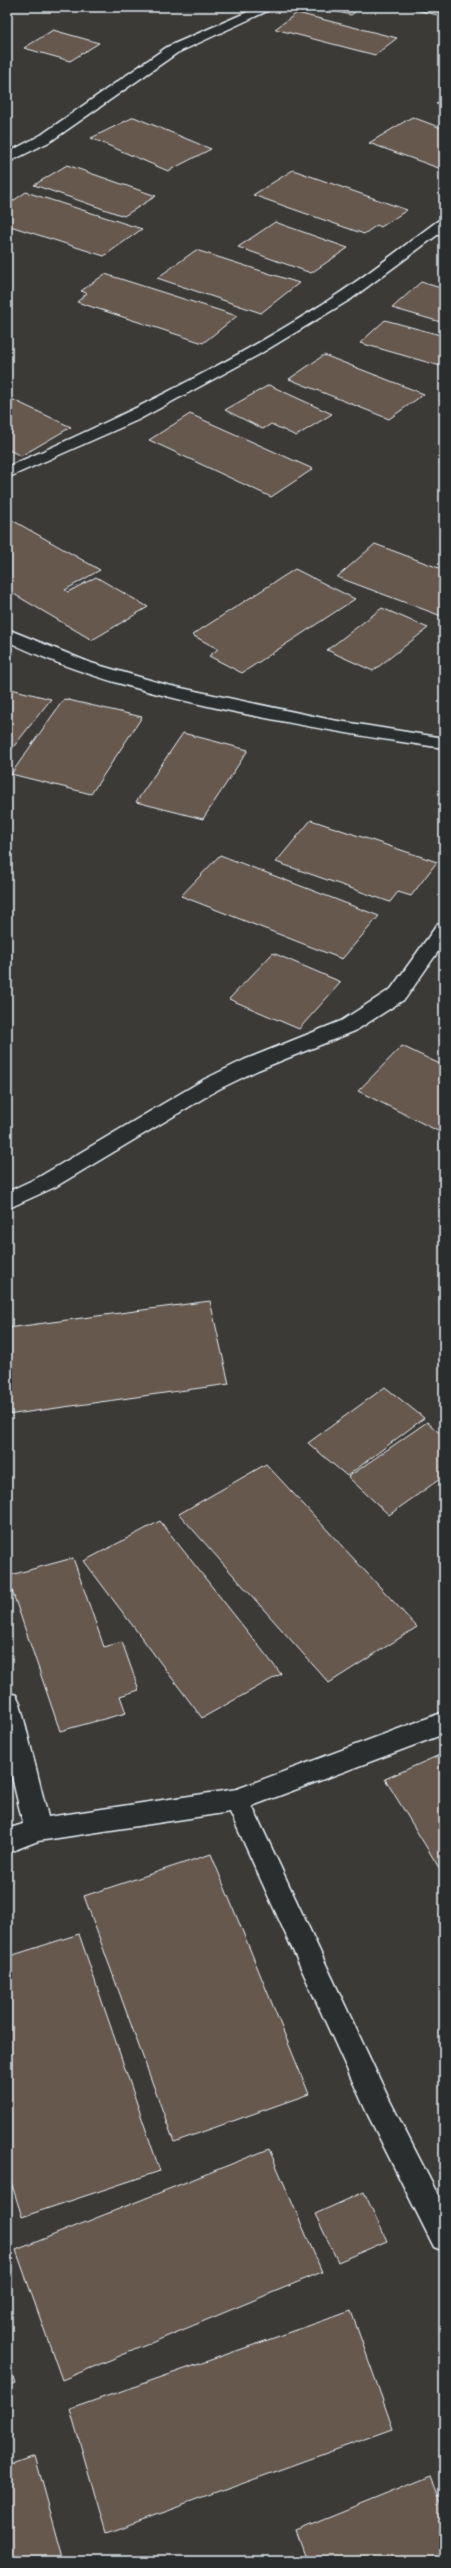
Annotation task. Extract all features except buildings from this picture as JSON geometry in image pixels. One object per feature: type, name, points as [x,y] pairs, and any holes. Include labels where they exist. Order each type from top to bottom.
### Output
[{"type":"street","points":[[7,159],[46,138],[172,50],[270,7]]},
{"type":"street","points":[[7,473],[50,455],[212,376],[332,304],[444,223]]},
{"type":"street","points":[[7,634],[28,645],[121,680],[262,712],[444,743]]},
{"type":"street","points":[[7,1201],[47,1182],[212,1084],[251,1065],[348,1026],[398,994],[444,929]]},
{"type":"street","points":[[7,1703],[38,1830]]},
{"type":"street","points":[[7,1841],[38,1830],[237,1800],[444,1723]]},
{"type":"street","points":[[237,1800],[377,2104],[444,2237]]}]
